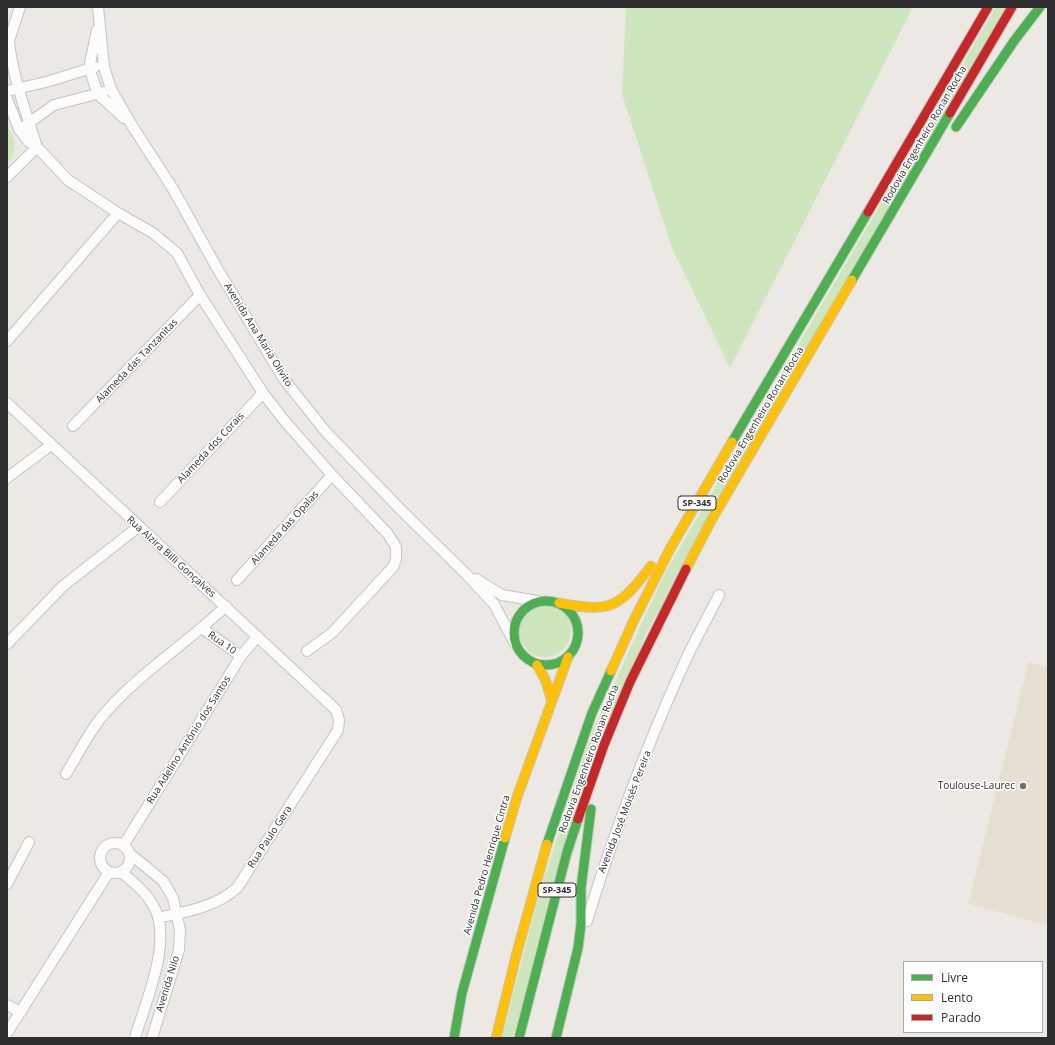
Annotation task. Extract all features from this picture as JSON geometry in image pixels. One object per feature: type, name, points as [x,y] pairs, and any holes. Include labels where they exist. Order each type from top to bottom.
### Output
[{"type":"main road","name":"Rodovia Engenheiro Ronan Rocha","points":[[496,1038],[504,1001],[534,890],[592,713],[637,613],[694,509],[988,7]]},
{"type":"main road","name":"Rodovia Engenheiro Ronan Rocha","points":[[519,1038],[567,852],[604,745],[630,682],[660,619],[712,519],[858,273],[1012,7]]},
{"type":"main road","points":[[952,134],[1014,41],[1040,7]]},
{"type":"main road","points":[[898,162],[952,49]]},
{"type":"main road","points":[[858,273],[929,167]]},
{"type":"main road","points":[[559,603],[568,609],[574,617],[578,628],[578,639],[574,649],[568,657],[558,663],[548,666],[537,664],[528,660],[520,653],[515,644],[513,634],[514,623],[520,613],[527,606],[537,601],[548,600],[593,610],[610,607],[625,599],[694,509]]},
{"type":"main road","name":"Avenida Pedro Henrique Cintra","points":[[454,1038],[462,993],[517,797],[568,657]]},
{"type":"main road","points":[[537,664],[545,679],[552,701]]},
{"type":"main road","points":[[578,948],[581,924],[581,888],[587,832],[604,745]]},
{"type":"main road","name":"Avenida José Moisés Pereira","points":[[556,1038],[578,948]]},
{"type":"street","points":[[20,7],[8,44],[9,66],[30,122],[37,147]]},
{"type":"street","name":"Avenida Ana Maria Olivito","points":[[98,7],[104,67],[111,89],[131,124],[173,188],[217,268],[283,378],[326,432],[494,604],[515,644]]},
{"type":"street","name":"Avenida Ana Maria Olivito","points":[[99,22],[89,68],[98,94],[131,124]]},
{"type":"street","points":[[7,92],[46,82],[89,68],[104,67]]},
{"type":"street","points":[[19,129],[54,105],[98,94],[111,89]]},
{"type":"street","points":[[7,99],[19,129],[28,141],[37,147],[68,180],[118,213],[153,233],[177,253],[200,295],[263,393],[283,419],[332,475],[388,534],[396,547],[396,559],[393,567],[332,633],[307,651]]},
{"type":"street","points":[[7,176],[37,147]]},
{"type":"street","points":[[7,341],[118,213]]},
{"type":"street","name":"Alameda das Tanzanitas","points":[[73,426],[200,295]]},
{"type":"street","name":"Alameda dos Corais","points":[[160,502],[263,393]]},
{"type":"street","name":"Rua Alzira Billi Gonçalves","points":[[7,403],[138,527],[226,606],[257,638],[336,710]]},
{"type":"street","points":[[7,478],[51,445]]},
{"type":"street","name":"Alameda das Opalas","points":[[237,580],[332,475]]},
{"type":"street","points":[[7,644],[63,586],[138,527]]},
{"type":"street","name":"Avenida Ana Maria Olivito","points":[[466,574],[502,595],[537,601]]},
{"type":"street","name":"Avenida José Moisés Pereira","points":[[578,948],[608,852],[632,789],[682,668],[719,595]]},
{"type":"street","points":[[66,774],[100,719],[139,679],[202,629],[226,606]]},
{"type":"street","name":"Rua 10","points":[[202,629],[241,656]]},
{"type":"street","name":"Rua Adelino Antônio dos Santos","points":[[126,850],[241,656],[257,638]]},
{"type":"street","name":"Rua Paulo Gera","points":[[158,918],[214,903],[227,897],[237,888],[338,730],[339,720],[336,710]]},
{"type":"street","points":[[7,884],[28,842]]},
{"type":"street","points":[[119,844],[126,850],[130,858],[128,867],[120,872],[109,872],[102,865],[102,851],[109,845],[119,844]]},
{"type":"street","name":"Avenida Nilo","points":[[126,850],[163,881],[173,898],[180,930],[179,950],[152,1038]]},
{"type":"street","points":[[7,1033],[109,872]]},
{"type":"street","name":"Avenida Nilo","points":[[120,872],[140,887],[154,905],[158,918],[161,940],[160,957],[134,1038]]},
{"type":"street","points":[[7,1005],[21,1012]]},
{"type":"shaded area","name":"Toulouse-Laurec","points":[[1028,662],[1048,667],[1048,925],[968,904]]},
{"type":"green space","points":[[626,7],[913,7],[730,368],[672,248],[622,94]]},
{"type":"green space","points":[[996,7],[1006,7],[645,635],[512,1038],[502,1038],[538,897],[592,732],[665,573]]},
{"type":"green space","points":[[7,124],[14,139],[15,149],[7,163]]},
{"type":"green space","points":[[545,605],[555,607],[563,613],[569,621],[571,631],[569,641],[563,649],[555,655],[545,657],[535,655],[527,649],[521,641],[519,631],[521,621],[527,613],[535,607]]},
{"type":"traffic: fast","points":[[956,127],[1014,41],[1040,7]]},
{"type":"traffic: fast","points":[[852,280],[950,113]]},
{"type":"traffic: fast","points":[[732,442],[868,212]]},
{"type":"traffic: fast","points":[[540,601],[552,601],[569,610],[576,621],[578,633],[576,645],[569,656],[552,665],[540,665],[528,660],[519,651],[514,639],[514,627],[519,615],[528,606],[540,601]]},
{"type":"traffic: fast","points":[[547,844],[592,713],[611,671]]},
{"type":"traffic: fast","points":[[578,948],[581,924],[581,888],[591,809]]},
{"type":"traffic: fast","points":[[519,1038],[567,852],[578,819]]},
{"type":"traffic: fast","points":[[454,1038],[462,993],[505,838]]},
{"type":"traffic: fast","points":[[556,1038],[578,948]]},
{"type":"traffic: slow","points":[[686,569],[712,519],[852,280]]},
{"type":"traffic: slow","points":[[611,671],[634,620],[671,547],[732,442]]},
{"type":"traffic: slow","points":[[559,603],[591,607],[603,607],[612,604],[622,599],[651,566]]},
{"type":"traffic: slow","points":[[505,838],[517,797],[568,657]]},
{"type":"traffic: slow","points":[[537,665],[545,679],[552,701]]},
{"type":"traffic: slow","points":[[496,1038],[517,952],[547,844]]},
{"type":"traffic: jam","points":[[868,212],[988,7]]},
{"type":"traffic: jam","points":[[950,113],[1012,7]]},
{"type":"traffic: jam","points":[[578,819],[604,745],[630,682],[686,569]]},
{"type":"place","name":"Toulouse-Laurec","points":[[1023,786]]}]
